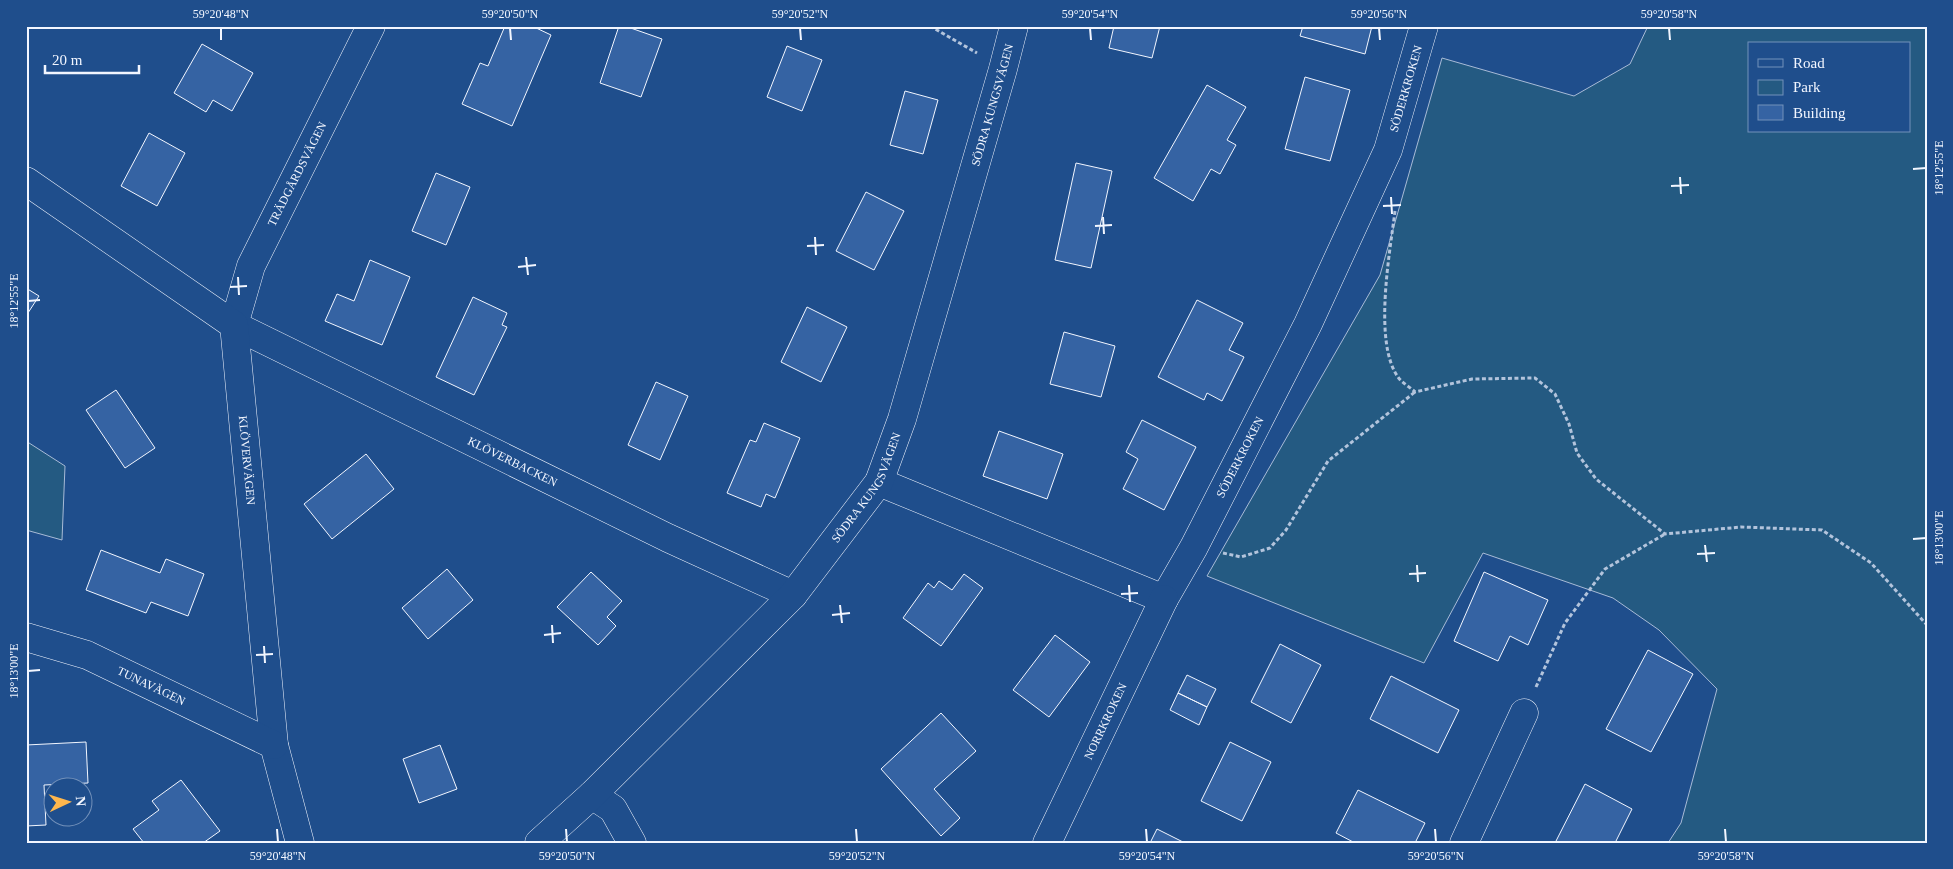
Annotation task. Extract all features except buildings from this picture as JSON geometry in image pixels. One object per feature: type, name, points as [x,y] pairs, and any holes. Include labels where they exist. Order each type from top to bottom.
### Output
[{"type":"street","name":"TRÄDGÅRDSVÄGEN","points":[[234,325],[250,266],[371,26]]},
{"type":"street","name":"SÖDRA KUNGSVÄGEN","points":[[539,843],[592,796],[793,595],[879,482],[902,418],[1014,26]]},
{"type":"street","name":"SÖDERKROKEN","points":[[1164,599],[1194,547],[1308,324],[1388,150],[1424,26]]},
{"type":"street","points":[[26,181],[234,325]]},
{"type":"street","name":"KLÖVERBACKEN","points":[[234,325],[668,538],[793,595]]},
{"type":"street","name":"KLÖVERVÄGEN","points":[[234,325],[274,745],[300,843]]},
{"type":"street","points":[[879,482],[1164,599]]},
{"type":"street","name":"NORRKROKEN","points":[[1047,843],[1164,599]]},
{"type":"street","name":"TUNAVÄGEN","points":[[26,637],[87,655],[274,745]]},
{"type":"street","points":[[1464,843],[1524,713]]},
{"type":"street","points":[[592,796],[613,809],[632,843]]},
{"type":"path","points":[[930,26],[1003,69]]},
{"type":"path","points":[[1396,201],[1386,285],[1385,320],[1388,354],[1398,377],[1415,392]]},
{"type":"path","points":[[1194,547],[1241,557],[1270,548],[1286,530],[1328,461],[1415,392],[1472,379],[1535,378],[1555,394],[1569,424],[1577,453],[1596,479],[1665,534]]},
{"type":"path","points":[[1524,713],[1564,623],[1604,569],[1665,534],[1741,527],[1822,530],[1870,562],[1927,625]]},
{"type":"green space","points":[[1648,26],[1927,26],[1927,843],[1668,843],[1681,823],[1717,689],[1659,630],[1613,598],[1483,553],[1424,663],[1207,576],[1380,275],[1442,58],[1574,96],[1630,64]]},
{"type":"green space","points":[[26,441],[65,466],[62,540],[26,530]]}]
